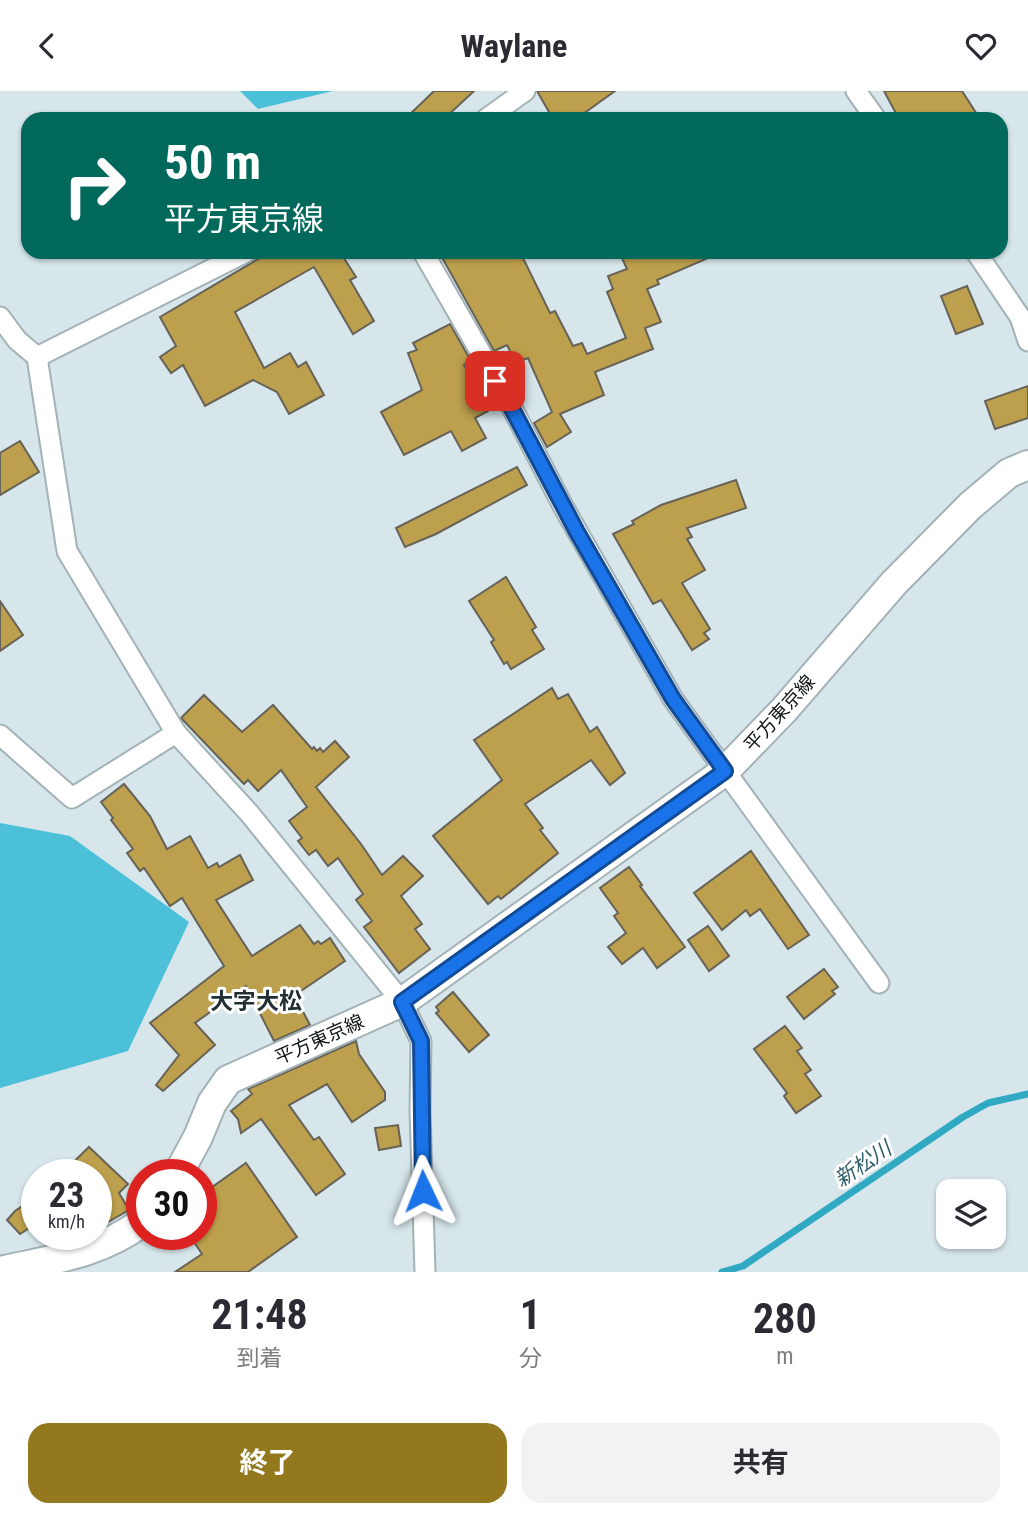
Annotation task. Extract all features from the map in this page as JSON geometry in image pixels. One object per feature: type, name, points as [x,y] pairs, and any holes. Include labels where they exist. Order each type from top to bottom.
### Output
[{"type":"main road","name":"平方東京線","points":[[186,1159],[212,1103],[229,1080],[402,1002],[725,771],[785,710],[894,583],[970,506],[1009,473],[1028,465]]},
{"type":"main road","points":[[0,1271],[80,1254],[126,1235]]},
{"type":"street","points":[[496,112],[525,91]]},
{"type":"street","points":[[856,91],[871,112]]},
{"type":"street","points":[[37,357],[232,259]]},
{"type":"street","points":[[427,259],[673,699],[879,983]]},
{"type":"street","points":[[981,259],[1020,317],[1028,341]]},
{"type":"street","points":[[0,317],[17,340],[37,357],[67,551],[176,733],[249,813],[402,1002],[421,1041],[420,1111],[425,1272]]},
{"type":"street","points":[[0,735],[72,798],[176,733]]},
{"type":"shaded area","points":[[240,91],[333,91],[258,109]]},
{"type":"shaded area","points":[[0,823],[70,836],[189,922],[128,1051],[0,1088]]},
{"type":"building","points":[[434,91],[474,91],[452,112],[412,112]]},
{"type":"building","points":[[537,91],[615,91],[586,112],[549,112]]},
{"type":"building","points":[[884,91],[962,91],[976,112],[895,112]]},
{"type":"building","points":[[258,259],[344,259],[356,277],[350,280],[374,321],[353,334],[314,267],[235,312],[264,368],[290,353],[298,367],[306,362],[324,395],[289,414],[277,392],[253,380],[205,406],[183,365],[171,373],[160,357],[176,346],[160,317]]},
{"type":"building","points":[[443,259],[523,259],[550,313],[555,311],[573,346],[582,343],[587,354],[626,338],[607,292],[613,289],[608,276],[627,269],[622,259],[706,259],[657,280],[659,284],[647,289],[661,322],[645,328],[653,349],[595,372],[604,395],[560,414],[571,432],[547,447],[534,423],[552,412],[528,358],[516,363],[507,345],[494,351]]},
{"type":"building","points":[[967,286],[983,324],[956,334],[941,296]]},
{"type":"building","points":[[450,324],[471,361],[464,365],[488,411],[475,418],[486,438],[462,451],[451,431],[404,455],[381,412],[422,390],[408,353],[417,350],[413,343]]},
{"type":"building","points":[[1028,386],[1028,418],[995,429],[985,401]]},
{"type":"building","points":[[20,441],[39,472],[0,495],[0,453]]},
{"type":"building","points":[[517,467],[527,485],[436,534],[405,547],[396,528]]},
{"type":"building","points":[[736,480],[746,508],[687,528],[692,537],[687,539],[705,570],[682,583],[710,629],[704,633],[709,639],[692,650],[661,600],[653,604],[613,534],[634,524],[632,521],[661,505]]},
{"type":"building","points":[[506,577],[536,627],[532,630],[544,649],[511,669],[507,662],[504,664],[491,642],[494,640],[469,601]]},
{"type":"building","points":[[0,601],[23,635],[0,651]]},
{"type":"building","points":[[552,688],[558,699],[568,694],[590,732],[597,727],[625,773],[610,785],[591,760],[525,804],[558,853],[501,899],[498,896],[488,904],[433,836],[502,780],[474,740]]},
{"type":"building","points":[[204,695],[242,732],[273,705],[312,749],[314,747],[317,751],[320,748],[323,752],[335,741],[349,757],[316,787],[382,875],[403,856],[423,876],[401,896],[422,924],[415,929],[430,949],[399,973],[364,927],[372,921],[356,900],[363,894],[338,858],[328,866],[316,850],[309,855],[298,841],[302,838],[289,821],[307,807],[281,770],[258,791],[248,780],[244,784],[181,718]]},
{"type":"building","points":[[124,784],[150,816],[167,849],[190,836],[208,868],[217,863],[219,867],[240,855],[253,880],[216,900],[252,956],[300,925],[314,944],[318,941],[321,944],[330,938],[345,961],[298,993],[300,996],[296,998],[310,1025],[274,1041],[246,986],[195,1023],[215,1045],[163,1091],[156,1085],[179,1055],[150,1023],[224,966],[182,898],[170,906],[144,868],[140,871],[127,853],[133,849],[101,802]]},
{"type":"building","points":[[751,851],[809,935],[788,949],[760,909],[750,916],[746,910],[722,930],[694,893]]},
{"type":"building","points":[[629,867],[685,947],[657,968],[643,948],[622,964],[608,947],[626,933],[614,916],[618,913],[600,888]]},
{"type":"building","points":[[708,926],[729,956],[709,971],[688,940]]},
{"type":"building","points":[[824,969],[838,987],[832,991],[835,994],[804,1019],[787,997]]},
{"type":"building","points":[[453,992],[489,1035],[469,1052],[436,1013],[439,1011],[436,1007]]},
{"type":"building","points":[[785,1026],[802,1048],[797,1051],[811,1070],[805,1074],[821,1096],[796,1113],[784,1096],[787,1093],[754,1049]]},
{"type":"building","points":[[356,1041],[359,1054],[385,1092],[385,1100],[352,1122],[327,1084],[289,1105],[314,1140],[319,1137],[345,1174],[316,1195],[261,1119],[241,1133],[238,1119],[231,1111],[252,1094],[248,1089]]},
{"type":"building","points":[[398,1125],[401,1146],[379,1150],[375,1128]]},
{"type":"building","points":[[89,1147],[102,1159],[77,1159]]},
{"type":"building","points":[[246,1163],[297,1237],[248,1272],[175,1272],[202,1254],[199,1250],[217,1250],[217,1184]]},
{"type":"building","points":[[112,1169],[126,1182],[126,1186],[119,1193],[126,1205],[126,1212],[112,1220]]},
{"type":"building","points":[[21,1207],[20,1234],[7,1220]]},
{"type":"waterway","name":"新松川","points":[[722,1272],[743,1266],[963,1117],[988,1103],[1028,1094]]},
{"type":"district","name":"大字大松","points":[[256,1001]]},
{"type":"route","points":[[423,1191],[421,1041],[402,1002],[725,771],[673,699],[577,532],[495,381]]}]
